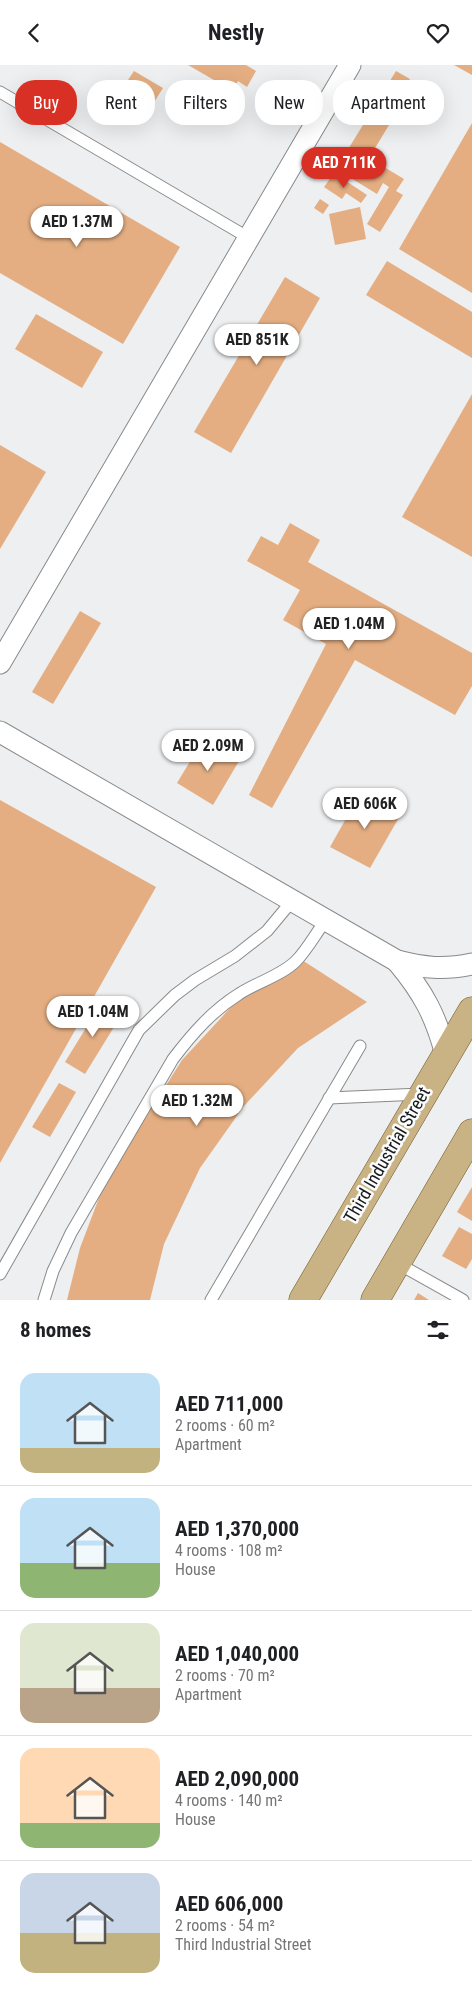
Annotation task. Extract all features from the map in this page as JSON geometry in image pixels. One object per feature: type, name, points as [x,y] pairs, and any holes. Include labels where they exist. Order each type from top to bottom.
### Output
[{"type":"main road","name":"Third Industrial Street","points":[[303,1300],[472,1011]]},
{"type":"main road","points":[[375,1300],[472,1133]]},
{"type":"street","points":[[0,663],[350,65]]},
{"type":"street","points":[[0,732],[396,961],[424,967],[452,968],[472,964]]},
{"type":"street","points":[[396,961],[414,982],[428,1004],[439,1029],[446,1055]]},
{"type":"lane","points":[[0,92],[249,238]]},
{"type":"lane","points":[[0,1273],[139,1030],[175,995],[195,980],[235,956],[268,931],[292,901]]},
{"type":"lane","points":[[44,1300],[53,1271],[71,1233],[173,1059],[192,1034],[214,1013],[239,994],[282,971],[296,961],[326,920]]},
{"type":"lane","points":[[211,1300],[360,1046]]},
{"type":"lane","points":[[329,1098],[423,1094]]},
{"type":"lane","points":[[397,1263],[463,1300]]},
{"type":"building","points":[[188,65],[246,65],[256,71],[247,87],[245,86],[245,80],[214,80]]},
{"type":"building","points":[[454,65],[472,65],[472,75]]},
{"type":"building","points":[[134,71],[149,80],[128,80]]},
{"type":"building","points":[[396,71],[410,79],[409,80],[390,80]]},
{"type":"building","points":[[155,83],[163,88],[155,101]]},
{"type":"building","points":[[472,123],[472,293],[399,249]]},
{"type":"building","points":[[363,125],[389,125],[369,158],[404,179],[396,191],[403,195],[380,232],[367,224],[389,187],[383,183],[377,194],[336,169]]},
{"type":"building","points":[[0,142],[180,247],[123,344],[0,273]]},
{"type":"building","points":[[334,173],[367,195],[361,203],[346,193],[342,199],[324,187]]},
{"type":"building","points":[[320,199],[329,205],[323,214],[314,208]]},
{"type":"building","points":[[360,207],[366,239],[335,245],[329,214]]},
{"type":"building","points":[[387,261],[472,312],[472,358],[366,295]]},
{"type":"building","points":[[285,277],[320,298],[231,453],[194,432]]},
{"type":"building","points":[[36,314],[103,352],[82,388],[15,349]]},
{"type":"building","points":[[472,394],[472,557],[402,517]]},
{"type":"building","points":[[0,445],[46,472],[0,549]]},
{"type":"building","points":[[290,523],[320,540],[308,562],[472,653],[472,686],[455,715],[355,660],[272,808],[249,795],[326,644],[283,620],[300,590],[247,561],[261,536],[278,545]]},
{"type":"building","points":[[80,611],[101,623],[53,704],[32,692]]},
{"type":"building","points":[[203,740],[239,761],[213,805],[177,783]]},
{"type":"building","points":[[361,792],[401,814],[370,868],[330,847]]},
{"type":"building","points":[[0,800],[156,887],[0,1163]]},
{"type":"building","points":[[302,960],[367,1002],[298,1048],[244,1106],[200,1168],[164,1244],[150,1300],[67,1300],[80,1248],[105,1182],[182,1060],[233,1005]]},
{"type":"building","points":[[102,1002],[122,1014],[85,1074],[65,1062]]},
{"type":"building","points":[[59,1083],[76,1092],[50,1137],[32,1127]]},
{"type":"building","points":[[472,1187],[472,1221],[457,1212]]},
{"type":"building","points":[[459,1227],[472,1234],[472,1259],[466,1269],[442,1256]]},
{"type":"building","points":[[418,1293],[429,1300],[414,1300]]}]
